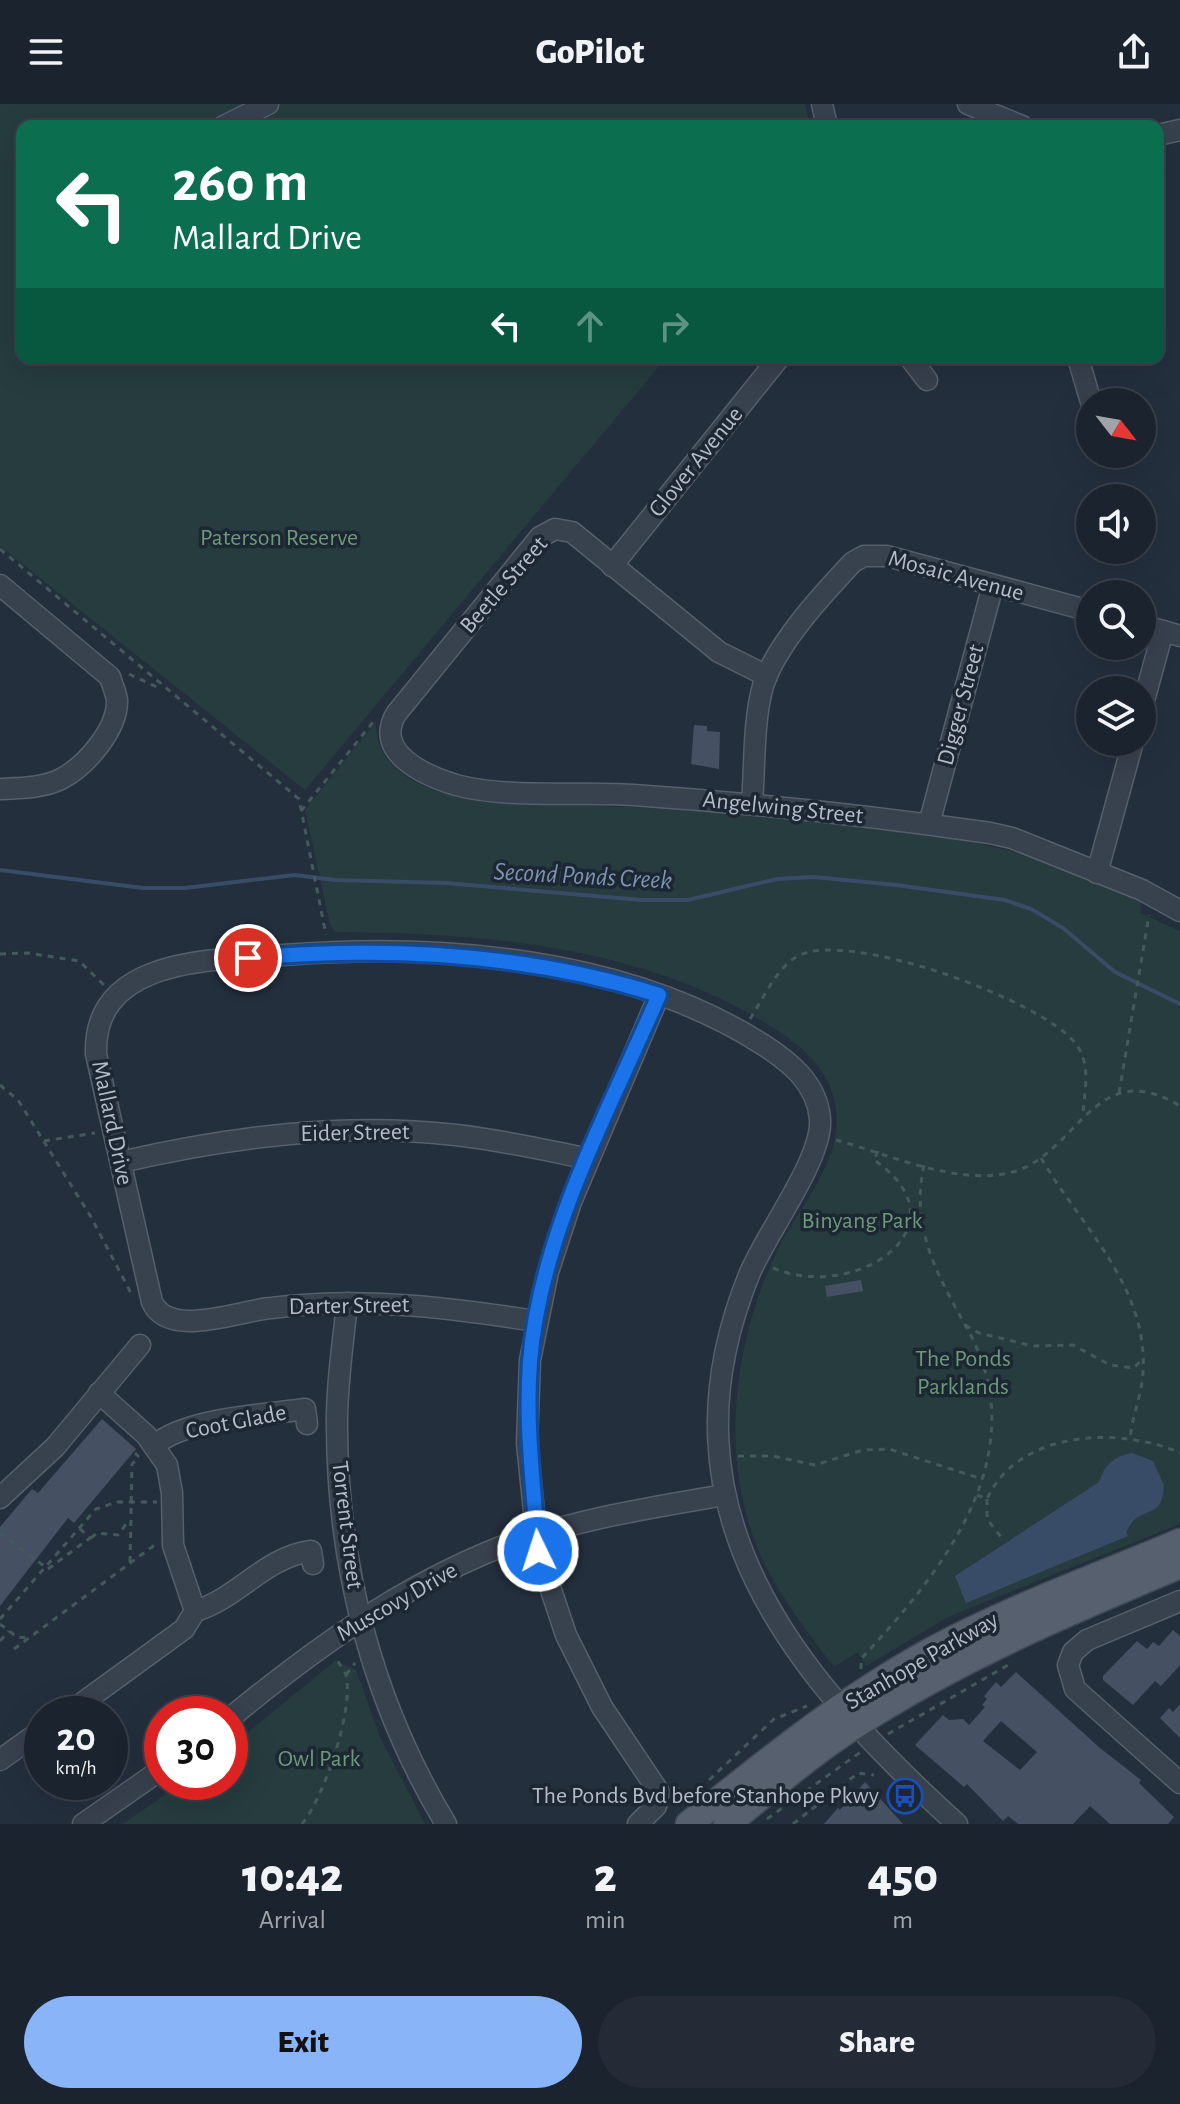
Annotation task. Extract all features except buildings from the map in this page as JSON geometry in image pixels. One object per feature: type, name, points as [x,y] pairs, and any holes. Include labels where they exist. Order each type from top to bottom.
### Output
[{"type":"main road","name":"Stanhope Parkway","points":[[686,1811],[848,1716],[983,1624],[1180,1542]]},
{"type":"main road","name":"Stanhope Parkway","points":[[727,1824],[848,1716],[1020,1633],[1180,1565]]},
{"type":"street","points":[[236,120],[268,104]]},
{"type":"street","points":[[968,104],[1007,120]]},
{"type":"street","name":"Glover Avenue","points":[[612,566],[774,364]]},
{"type":"street","points":[[915,364],[927,380]]},
{"type":"street","points":[[1080,364],[1087,388]]},
{"type":"street","name":"Beetle Street","points":[[389,736],[396,714],[548,531],[572,532],[719,652],[767,676]]},
{"type":"street","name":"Mosaic Avenue","points":[[752,803],[760,707],[767,676],[783,647],[844,571],[864,556],[887,556],[1076,607]]},
{"type":"street","points":[[0,585],[115,674],[117,699],[115,718],[94,751],[61,779],[41,786],[0,789]]},
{"type":"street","name":"Digger Street","points":[[929,824],[993,585]]},
{"type":"street","points":[[1154,676],[1171,633]]},
{"type":"street","name":"Angelwing Street","points":[[389,736],[393,748],[413,766],[468,787],[752,803],[929,824],[1012,838],[1142,890],[1180,911]]},
{"type":"street","points":[[1097,873],[1129,756]]},
{"type":"street","name":"Mallard Drive","points":[[164,1318],[152,1302],[96,1040],[108,1004],[126,984],[148,973],[261,956],[404,952],[537,966],[659,995],[713,1016],[788,1062],[801,1074],[815,1098],[819,1136],[807,1168],[755,1259],[734,1311],[721,1387],[718,1446],[724,1495],[736,1539],[762,1598],[848,1716],[957,1824]]},
{"type":"street","points":[[645,1818],[659,1792],[613,1727],[577,1662],[552,1595],[537,1536],[527,1443],[535,1321],[559,1236],[659,995]]},
{"type":"street","name":"Eider Street","points":[[121,1162],[208,1142],[282,1134],[372,1131],[465,1136],[589,1159]]},
{"type":"street","name":"Darter Street","points":[[164,1318],[186,1322],[273,1307],[347,1303],[419,1304],[535,1321]]},
{"type":"street","name":"Torrent Street","points":[[347,1303],[338,1391],[338,1469],[364,1641],[399,1735],[446,1824]]},
{"type":"street","points":[[0,1498],[55,1447],[140,1345]]},
{"type":"street","points":[[99,1393],[155,1445],[169,1472],[177,1562],[195,1611]]},
{"type":"street","name":"Coot Glade","points":[[155,1445],[190,1429],[305,1409],[307,1424]]},
{"type":"street","name":"Muscovy Drive","points":[[248,1704],[360,1619],[455,1567],[537,1536],[602,1517],[724,1495]]},
{"type":"street","points":[[92,1696],[184,1629],[195,1611],[207,1608],[252,1576],[292,1555],[311,1551],[313,1564]]},
{"type":"street","points":[[1180,1601],[1078,1645],[1068,1665],[1075,1689],[1180,1783]]},
{"type":"street","points":[[0,1760],[24,1743]]},
{"type":"street","points":[[83,1824],[144,1782]]},
{"type":"path","points":[[0,549],[299,799],[325,926]]},
{"type":"path","points":[[115,674],[157,687],[161,683]]},
{"type":"path","points":[[301,811],[380,714]]},
{"type":"path","points":[[1119,1093],[1147,927]]},
{"type":"path","points":[[750,1019],[782,971],[795,957],[809,951],[867,955],[934,970],[996,994],[1070,1038],[1080,1051],[1085,1069],[1083,1115]]},
{"type":"path","points":[[0,954],[28,953],[79,961],[105,986]]},
{"type":"path","points":[[0,1085],[18,1100],[116,1261],[128,1292],[136,1298]]},
{"type":"path","points":[[819,1136],[924,1165],[956,1172],[994,1175],[1018,1170],[1041,1158],[1083,1115],[1119,1093],[1155,1095],[1180,1106]]},
{"type":"path","points":[[44,1141],[99,1131]]},
{"type":"path","points":[[755,1259],[799,1277],[826,1279],[855,1273],[877,1262],[896,1245],[907,1226],[910,1209],[899,1180],[874,1160],[878,1151]]},
{"type":"path","points":[[1041,1158],[1123,1279],[1137,1314],[1143,1358],[1142,1385],[1133,1412],[1130,1439]]},
{"type":"path","points":[[861,1673],[861,1659],[912,1603],[946,1556],[977,1495],[990,1444],[991,1398],[984,1369],[964,1324],[931,1264],[919,1210],[924,1165]]},
{"type":"path","points":[[910,1209],[919,1210]]},
{"type":"path","points":[[964,1324],[979,1333],[1033,1346],[1073,1345],[1124,1369],[1134,1368],[1143,1358]]},
{"type":"path","points":[[1004,1541],[987,1519],[987,1499],[1002,1474],[1037,1451],[1080,1439],[1130,1439],[1180,1453]]},
{"type":"path","points":[[734,1456],[773,1456],[815,1465],[863,1450],[889,1449],[982,1479]]},
{"type":"path","points":[[130,1563],[132,1464],[139,1457],[135,1453]]},
{"type":"path","points":[[977,1495],[987,1499]]},
{"type":"path","points":[[27,1638],[9,1631],[0,1621],[78,1527],[103,1505],[172,1502]]},
{"type":"path","points":[[0,1533],[48,1569],[97,1533],[118,1535],[126,1524],[131,1525]]},
{"type":"path","points":[[78,1527],[90,1538]]},
{"type":"path","points":[[14,1649],[173,1535]]},
{"type":"path","points":[[130,1550],[141,1555]]},
{"type":"path","points":[[0,1641],[9,1631]]},
{"type":"path","points":[[336,1655],[346,1675]]},
{"type":"path","points":[[302,1824],[317,1803],[333,1758],[346,1675],[355,1663]]},
{"type":"path","points":[[892,1731],[1011,1663]]},
{"type":"path","points":[[709,1780],[774,1719],[810,1706]]},
{"type":"path","points":[[760,1824],[857,1754]]},
{"type":"path","points":[[793,1824],[858,1773],[874,1775]]},
{"type":"path","points":[[668,1777],[686,1811]]},
{"type":"green space","name":"Paterson Reserve","points":[[0,104],[805,104],[809,120],[16,120],[16,364],[661,364],[305,790],[0,546]]},
{"type":"green space","name":"The Ponds Parklands","points":[[376,722],[382,750],[399,771],[423,786],[451,795],[493,802],[781,816],[937,835],[1011,851],[1060,868],[1141,902],[1140,913],[1180,931],[1180,1524],[950,1616],[866,1666],[858,1652],[834,1667],[785,1600],[761,1556],[739,1481],[736,1442],[736,1402],[741,1363],[762,1287],[784,1237],[819,1179],[832,1149],[836,1114],[828,1082],[809,1056],[767,1024],[717,997],[666,976],[613,960],[503,941],[335,932],[330,924],[305,810]]},
{"type":"green space","name":"Owl Park","points":[[335,1661],[356,1670],[380,1737],[425,1824],[123,1824],[157,1800],[248,1800],[248,1732]]},
{"type":"water","points":[[1132,1453],[1153,1461],[1164,1485],[1161,1502],[1134,1520],[1126,1532],[1128,1536],[966,1603],[955,1576],[1099,1482],[1111,1462]]},
{"type":"waterway","name":"Second Ponds Creek","points":[[0,870],[143,888],[185,888],[295,875],[335,880],[446,883],[641,900],[688,900],[777,879],[814,877],[896,885],[1005,900],[1031,909],[1063,928],[1115,972],[1180,1004]]},
{"type":"place","name":"The Ponds Bvd before Stanhope Pkwy","points":[[905,1796]]},
{"type":"route","points":[[248,958],[367,951],[448,955],[567,971],[659,995],[571,1202],[535,1321],[530,1360],[527,1443],[538,1551]]},
{"type":"park label","name":"Binyang Park","points":[[862,1221]]}]
